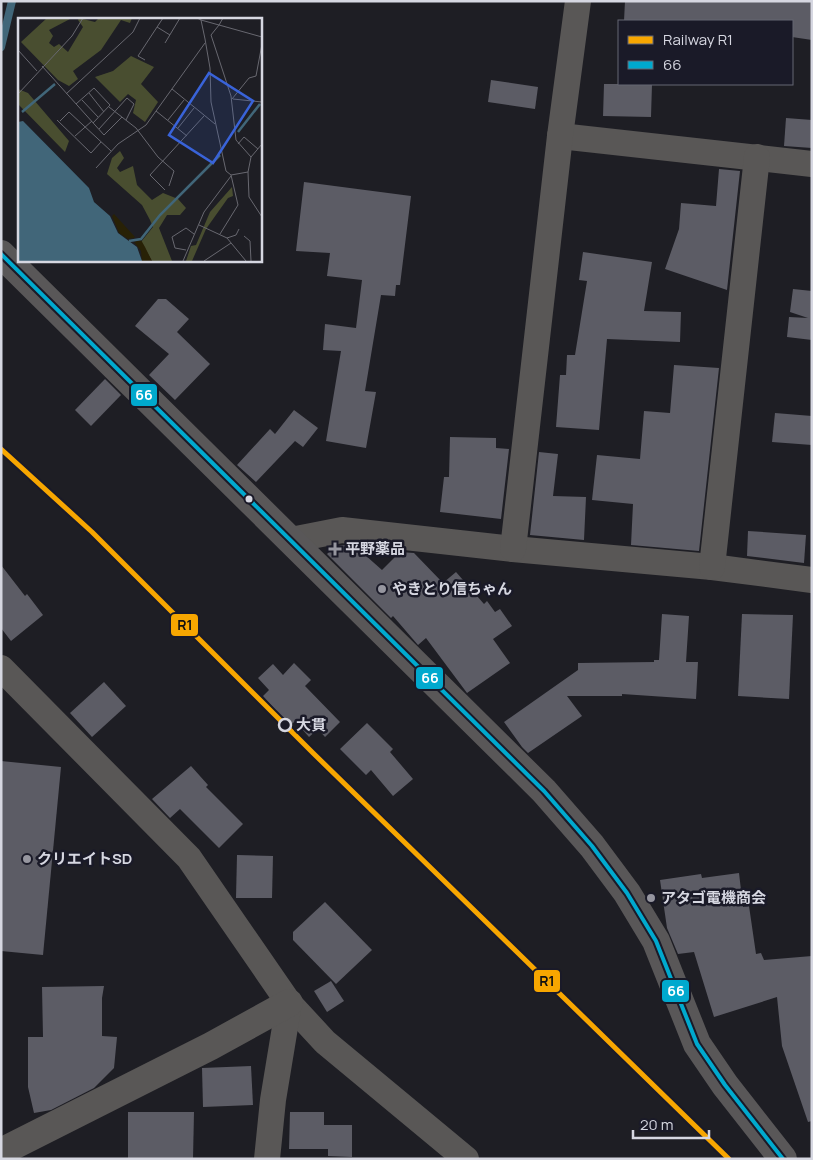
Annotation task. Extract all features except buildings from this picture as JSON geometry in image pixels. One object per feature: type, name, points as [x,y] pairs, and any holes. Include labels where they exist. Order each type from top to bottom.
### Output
[{"type":"highway","points":[[1,254],[544,791],[592,846],[627,893],[656,941],[697,1044],[724,1085],[783,1159]]},
{"type":"street","points":[[513,549],[560,136],[578,1]]},
{"type":"street","points":[[560,136],[812,164]]},
{"type":"street","points":[[712,567],[756,157]]},
{"type":"street","points":[[290,540],[342,530],[513,549],[712,567],[812,580]]},
{"type":"street","points":[[1,668],[189,858],[289,1003],[325,1042],[466,1159]]},
{"type":"street","points":[[1,1152],[212,1046],[289,1003]]},
{"type":"street","points":[[267,1159],[273,1100],[289,1003]]},
{"type":"waterway","points":[[1,47],[12,1]]},
{"type":"rail line","name":"R1","points":[[1,449],[92,532],[313,753],[729,1159]]},
{"type":"transit line","name":"66","points":[[1,254],[544,791],[592,846],[627,893],[656,941],[697,1044],[725,1085],[783,1159]]},
{"type":"place","name":"平野薬品","points":[[335,549]]},
{"type":"place","name":"やきとり信ちゃん","points":[[382,589]]},
{"type":"place","name":"大貫","points":[[285,725]]},
{"type":"place","name":"クリエイトSD","points":[[27,859]]},
{"type":"place","name":"アタゴ電機商会","points":[[651,898]]}]
